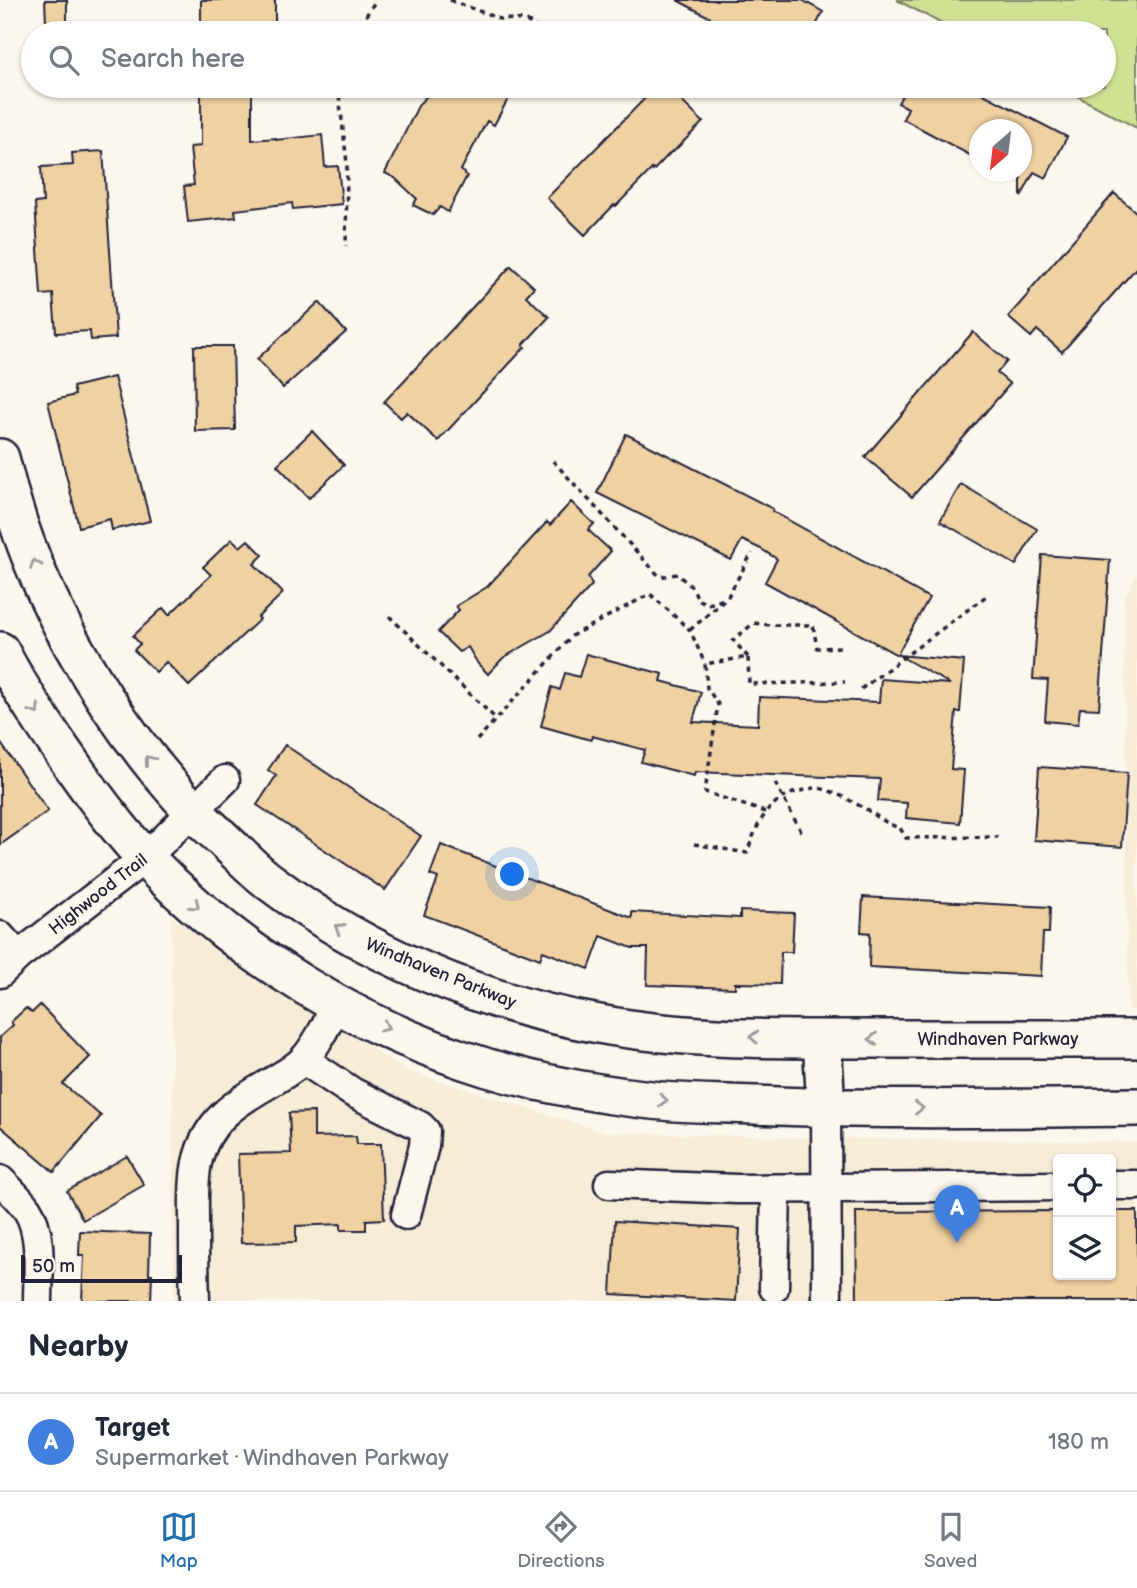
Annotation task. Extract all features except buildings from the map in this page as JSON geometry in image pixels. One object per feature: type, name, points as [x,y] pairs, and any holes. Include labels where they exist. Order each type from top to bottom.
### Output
[{"type":"main road","name":"Windhaven Parkway","points":[[0,458],[18,519],[53,607],[106,701],[143,753],[193,812],[267,880],[370,947],[474,990],[521,1006],[628,1029],[696,1035],[822,1039],[1137,1039]]},
{"type":"main road","points":[[0,651],[40,719],[111,818],[145,858],[190,901],[269,962],[337,1004],[409,1039],[488,1068],[531,1079],[646,1100],[826,1108],[1137,1107]]},
{"type":"main road","points":[[822,1039],[826,1108]]},
{"type":"street","name":"Highwood Trail","points":[[6,955],[145,858],[225,780]]},
{"type":"street","points":[[195,1301],[194,1190],[203,1144],[213,1126],[228,1110],[304,1060],[319,1039],[337,1004]]},
{"type":"street","points":[[304,1060],[352,1092],[425,1130],[424,1146],[406,1215]]},
{"type":"street","points":[[826,1108],[827,1301]]},
{"type":"street","points":[[0,1180],[20,1201],[34,1223],[37,1238],[38,1301]]},
{"type":"street","points":[[609,1184],[737,1189],[1053,1186]]},
{"type":"street","points":[[1116,1185],[1137,1185]]},
{"type":"street","points":[[774,1288],[776,1189]]},
{"type":"path","points":[[363,21],[376,0]]},
{"type":"path","points":[[450,0],[500,19],[527,21]]},
{"type":"path","points":[[339,98],[347,163],[346,246]]},
{"type":"path","points":[[553,461],[660,578],[677,574],[693,588],[698,600],[709,604],[727,598]]},
{"type":"path","points":[[690,630],[727,598],[751,553]]},
{"type":"path","points":[[477,740],[573,635],[650,594],[690,630],[705,664],[707,688],[718,704],[705,792],[765,812]]},
{"type":"path","points":[[861,689],[989,594]]},
{"type":"path","points":[[389,616],[496,719]]},
{"type":"path","points":[[841,647],[817,648],[813,625],[754,623],[733,640],[748,657],[749,684],[845,682]]},
{"type":"path","points":[[705,664],[748,657]]},
{"type":"path","points":[[775,783],[803,835]]},
{"type":"path","points":[[694,844],[747,853],[765,812],[793,792],[817,788],[845,798],[873,813],[886,824],[900,828],[906,838],[998,837]]},
{"type":"shaded area","points":[[1137,574],[1137,1010],[1128,1010],[1124,598]]},
{"type":"shaded area","points":[[171,917],[407,1071],[604,1132],[1137,1142],[1137,1301],[174,1301]]},
{"type":"green space","points":[[897,0],[1137,0],[1137,128],[1081,98],[1116,98],[1116,21],[936,21]]},
{"type":"place","name":"Target","points":[[957,1243]]}]
